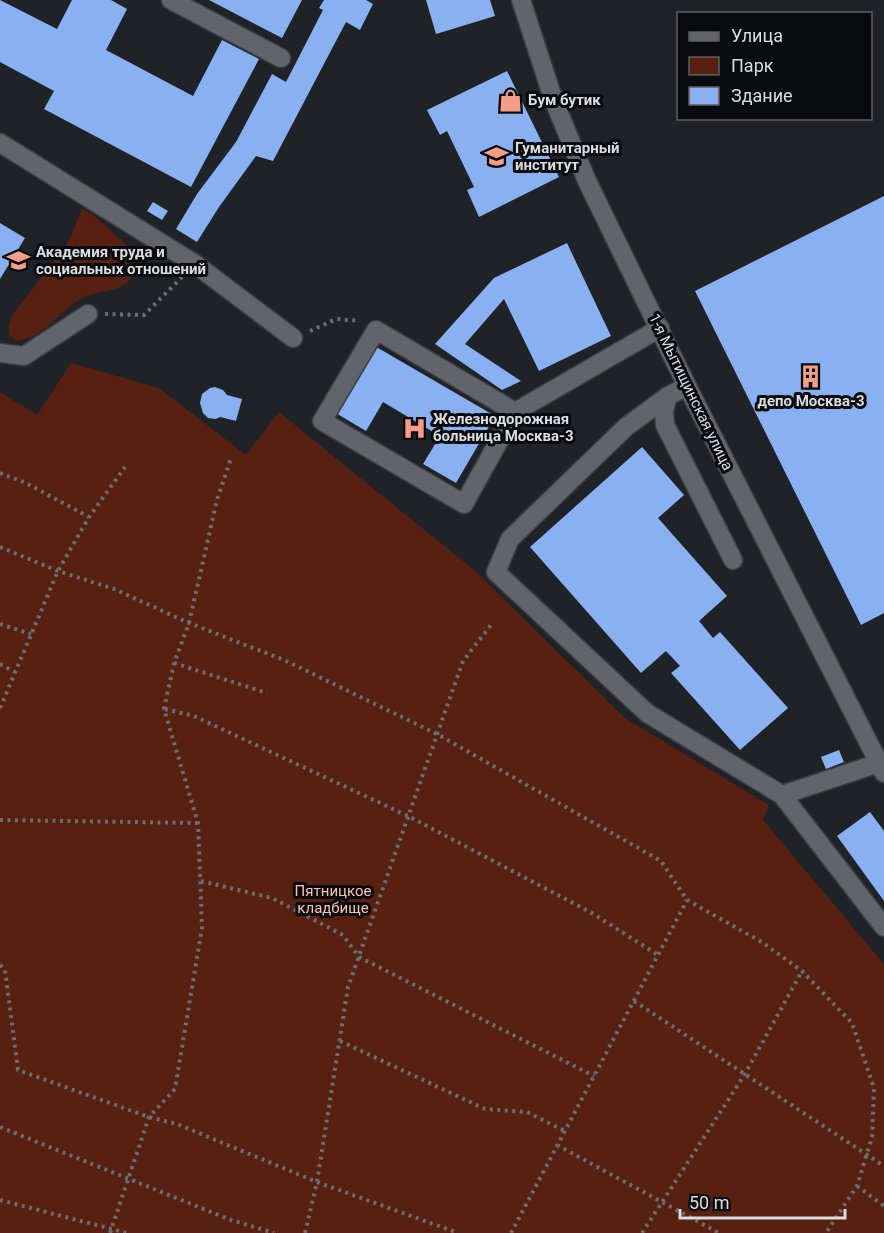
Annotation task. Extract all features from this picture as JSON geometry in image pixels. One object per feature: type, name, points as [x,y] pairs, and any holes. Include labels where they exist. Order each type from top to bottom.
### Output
[{"type":"street","points":[[171,0],[281,58]]},
{"type":"street","name":"1-я Мытищинская улица","points":[[521,0],[554,101],[587,181],[687,386],[881,768]]},
{"type":"street","points":[[0,143],[195,264],[293,338]]},
{"type":"street","points":[[0,353],[24,356],[88,314]]},
{"type":"street","points":[[515,412],[376,330],[322,422],[464,504],[515,412],[660,328]]},
{"type":"street","points":[[687,386],[668,396],[626,427],[510,539],[496,572],[647,713],[782,795],[884,927]]},
{"type":"street","points":[[668,396],[664,411],[664,425],[733,560]]},
{"type":"street","points":[[782,795],[881,768]]},
{"type":"path","points":[[88,314],[144,315],[195,264]]},
{"type":"path","points":[[293,338],[336,319],[360,321],[376,330]]},
{"type":"path","points":[[110,1231],[149,1117],[175,1089],[202,928],[198,823],[164,709],[174,663],[189,623],[217,500],[231,458]]},
{"type":"path","points":[[0,708],[58,571],[89,517],[125,467]]},
{"type":"path","points":[[0,473],[27,483],[89,517]]},
{"type":"path","points":[[0,547],[58,571],[114,589],[189,623],[284,660],[436,734],[661,861],[687,900],[762,942],[802,971],[852,1023],[874,1088],[872,1137],[867,1153],[856,1186],[826,1233]]},
{"type":"path","points":[[0,624],[31,634]]},
{"type":"path","points":[[305,1233],[317,1182],[348,987],[463,661],[491,625]]},
{"type":"path","points":[[174,663],[267,693]]},
{"type":"path","points":[[0,664],[15,672]]},
{"type":"path","points":[[164,709],[194,716],[408,816],[592,913],[658,955]]},
{"type":"path","points":[[0,820],[198,823]]},
{"type":"path","points":[[201,881],[272,898],[343,934],[359,957],[594,1076]]},
{"type":"path","points":[[511,1233],[687,900]]},
{"type":"path","points":[[0,965],[5,970],[18,1070],[149,1117],[177,1124],[317,1182],[458,1233]]},
{"type":"path","points":[[642,1233],[745,1074],[802,971]]},
{"type":"path","points":[[634,1001],[884,1166]]},
{"type":"path","points":[[340,1041],[485,1109],[528,1112],[565,1131]]},
{"type":"path","points":[[0,1127],[231,1220],[274,1233]]},
{"type":"path","points":[[557,1145],[719,1233]]},
{"type":"path","points":[[856,1186],[884,1206]]},
{"type":"path","points":[[0,1200],[110,1231],[127,1233]]},
{"type":"green space","points":[[82,209],[99,220],[131,249],[137,264],[133,274],[128,282],[119,288],[83,297],[42,331],[27,339],[17,341],[9,334],[9,324],[13,314],[65,247]]},
{"type":"green space","name":"Пятницкое кладбище","points":[[71,363],[159,388],[246,455],[279,412],[474,570],[625,718],[769,805],[763,820],[884,964],[884,1233],[0,1233],[0,392],[37,415]]},
{"type":"building","points":[[0,0],[57,29],[72,0],[111,0],[127,9],[106,50],[193,96],[222,40],[259,59],[191,187],[44,109],[54,91],[0,62]]},
{"type":"building","points":[[209,0],[302,0],[282,38]]},
{"type":"building","points":[[324,0],[366,0],[373,4],[360,30],[346,22],[273,161],[256,156],[197,242],[176,229],[197,194],[236,142],[272,74],[286,82],[323,10],[319,8]]},
{"type":"building","points":[[426,0],[490,0],[495,16],[436,34]]},
{"type":"building","points":[[507,71],[559,177],[479,217],[467,190],[474,187],[447,131],[440,135],[427,110]]},
{"type":"building","name":"депо Москва-3","points":[[884,196],[884,613],[861,625],[695,291]]},
{"type":"building","points":[[153,202],[168,211],[162,220],[147,211]]},
{"type":"building","points":[[0,223],[25,238],[0,279]]},
{"type":"building","points":[[567,243],[611,336],[539,371],[504,299],[465,344],[521,381],[502,390],[435,344],[494,278]]},
{"type":"building","points":[[373,345],[495,416],[456,483],[423,464],[440,436],[383,402],[366,431],[334,412]]},
{"type":"building","points":[[215,387],[223,390],[227,395],[242,399],[236,421],[220,417],[208,418],[203,413],[200,403],[202,394]]},
{"type":"building","points":[[642,447],[684,495],[658,518],[727,596],[699,621],[713,638],[720,632],[788,708],[740,750],[671,673],[680,666],[666,651],[641,673],[530,547]]},
{"type":"building","points":[[839,750],[844,762],[826,769],[821,757]]},
{"type":"building","points":[[870,812],[884,831],[884,901],[837,836]]},
{"type":"place","name":"Бум бутик","points":[[510,100]]},
{"type":"place","name":"Гуманитарный институт","points":[[497,157]]},
{"type":"place","name":"Академия труда и социальных отношений","points":[[18,261]]},
{"type":"place","name":"депо Москва-3","points":[[811,377]]},
{"type":"place","name":"Железнодорожная больница Москва-3","points":[[415,428]]}]
